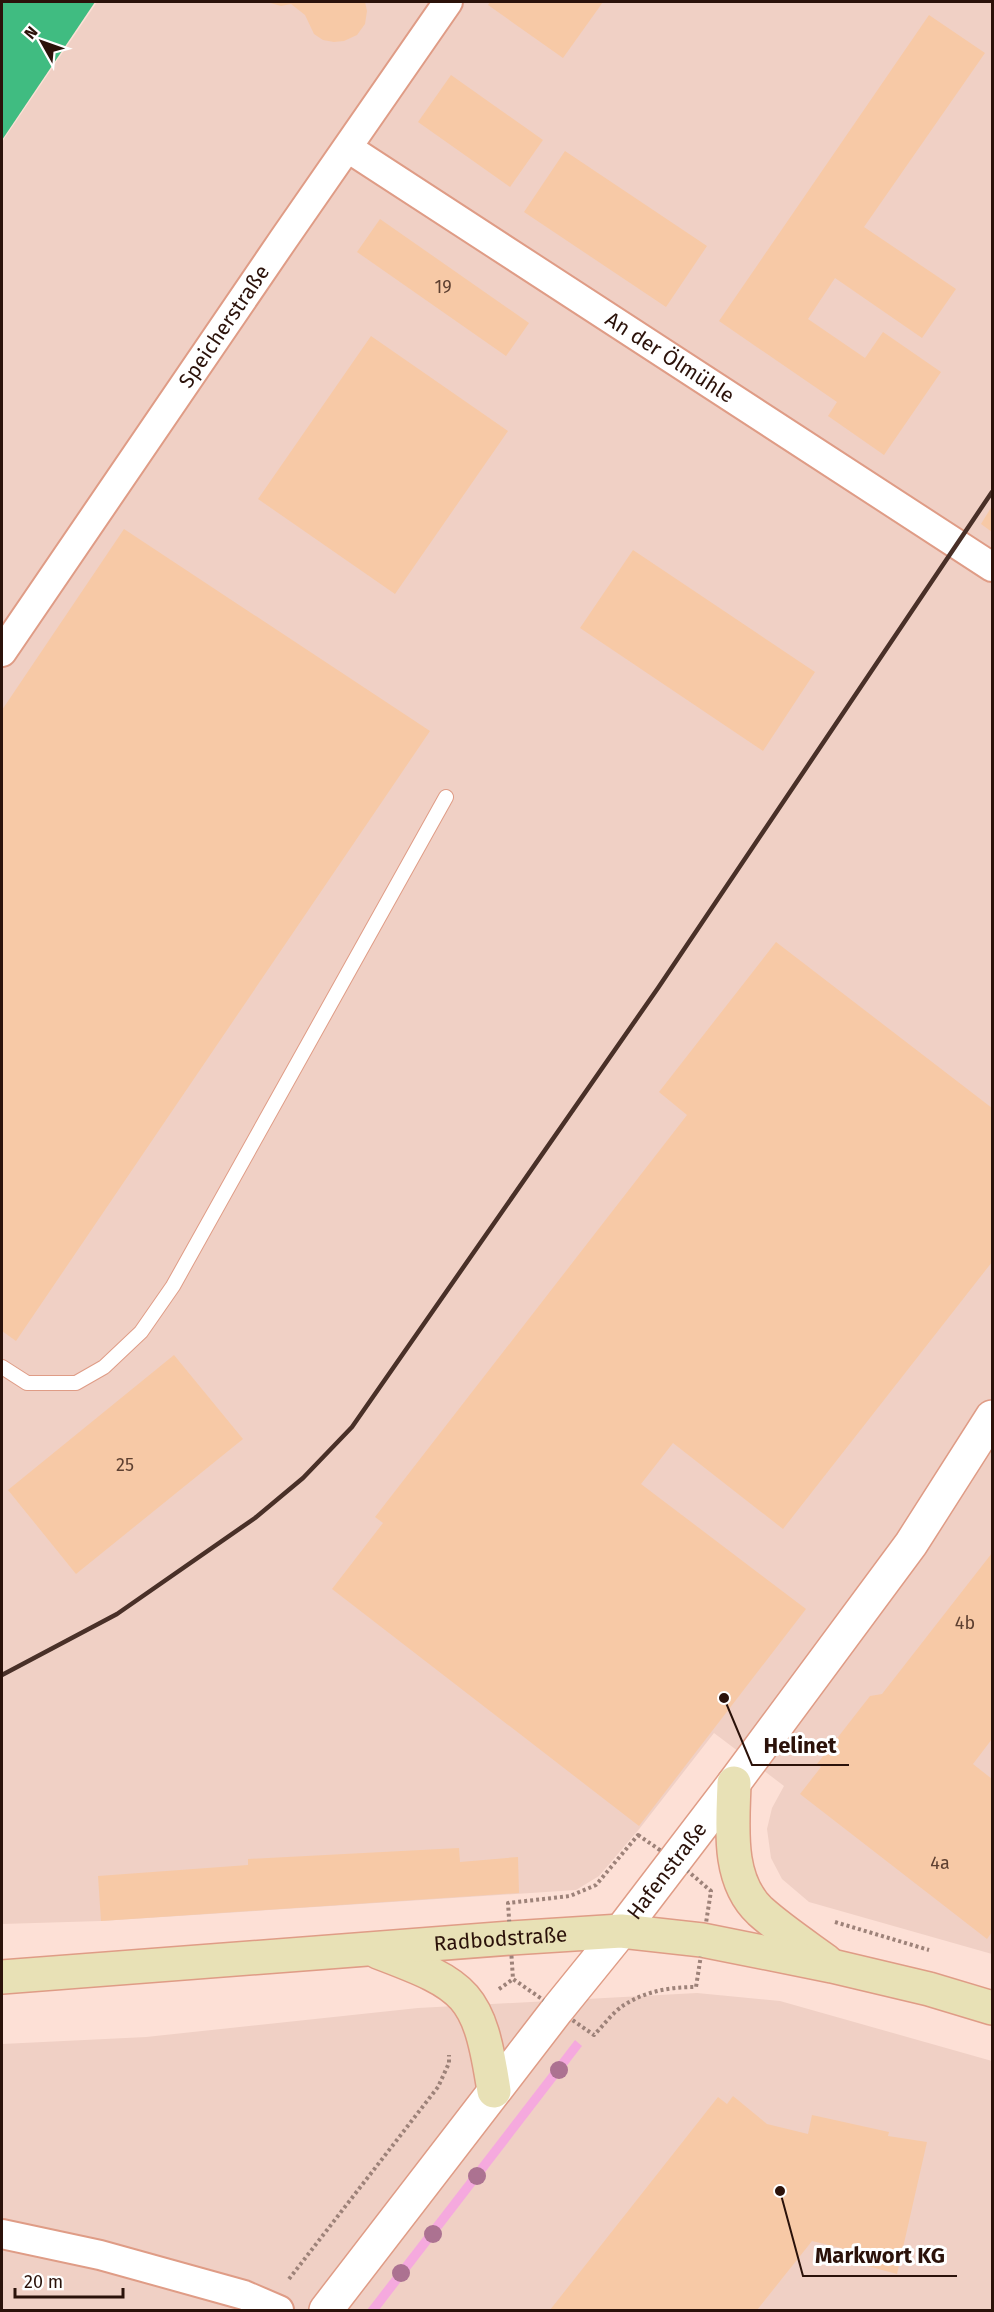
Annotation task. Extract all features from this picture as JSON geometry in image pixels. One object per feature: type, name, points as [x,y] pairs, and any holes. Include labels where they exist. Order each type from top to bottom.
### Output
[{"type":"main road","points":[[734,1783],[732,1836],[741,1880],[749,1897],[759,1910],[832,1966]]},
{"type":"main road","name":"Radbodstraße","points":[[2,1977],[621,1931],[702,1940],[832,1966],[929,1989],[993,2008]]},
{"type":"main road","points":[[368,1948],[432,1973],[454,1986],[466,1998],[482,2029],[494,2091]]},
{"type":"street","name":"Speicherstraße","points":[[2,652],[282,240],[448,2]]},
{"type":"street","name":"An der Ölmühle","points":[[348,148],[993,567]]},
{"type":"street","name":"Hafenstraße","points":[[326,2310],[734,1783],[911,1544],[993,1417]]},
{"type":"street","points":[[2,2234],[99,2255],[244,2295],[274,2308]]},
{"type":"lane","points":[[2,1367],[27,1383],[76,1383],[104,1367],[141,1332],[173,1286],[446,797]]},
{"type":"path","points":[[711,1891],[741,1880]]},
{"type":"path","points":[[829,1920],[938,1953]]},
{"type":"path","points":[[274,2308],[438,2087],[449,2063],[450,2052]]},
{"type":"shaded area","points":[[2,2],[95,2],[2,140]]},
{"type":"shaded area","points":[[97,2],[992,2],[992,1954],[809,1902],[782,1879],[771,1858],[767,1829],[772,1808],[784,1786],[714,1733],[640,1828],[599,1876],[576,1890],[101,1921],[2,1924],[2,142]]},
{"type":"shaded area","points":[[697,1993],[780,2001],[992,2061],[992,2310],[2,2310],[2,2044],[146,2037],[418,2008]]},
{"type":"shaded area","points":[[575,2040],[582,2046],[379,2310],[367,2310]]},
{"type":"building","points":[[267,2],[365,2],[367,11],[365,24],[357,35],[344,41],[323,40],[314,34],[305,15],[291,4],[281,6]]},
{"type":"building","points":[[490,2],[603,2],[563,58],[488,5]]},
{"type":"building","points":[[929,15],[985,53],[864,227],[956,289],[922,338],[835,278],[808,319],[865,358],[883,332],[941,372],[884,455],[828,416],[837,402],[719,321]]},
{"type":"building","points":[[451,75],[543,140],[510,187],[418,122]]},
{"type":"building","points":[[565,151],[707,246],[666,307],[524,212]]},
{"type":"building","points":[[380,219],[529,323],[506,356],[357,252]]},
{"type":"building","points":[[371,336],[508,431],[395,594],[258,499]]},
{"type":"building","points":[[992,506],[992,532],[981,524]]},
{"type":"building","points":[[124,529],[430,731],[16,1341],[2,1331],[2,710]]},
{"type":"building","points":[[633,550],[815,672],[763,751],[580,628]]},
{"type":"building","points":[[776,942],[992,1108],[992,1262],[783,1529],[673,1443],[641,1484],[806,1609],[639,1826],[332,1589],[383,1523],[375,1517],[687,1115],[659,1092]]},
{"type":"building","points":[[174,1355],[243,1439],[76,1574],[8,1490]]},
{"type":"building","points":[[992,1553],[992,1739],[973,1764],[992,1779],[992,1932],[987,1939],[800,1794],[821,1767],[817,1764],[870,1696],[882,1694]]},
{"type":"building","points":[[459,1848],[460,1862],[518,1857],[519,1893],[101,1921],[98,1876],[248,1865],[248,1859]]},
{"type":"building","points":[[733,2096],[767,2124],[808,2134],[812,2115],[889,2132],[888,2136],[927,2142],[897,2274],[860,2264],[861,2253],[812,2241],[757,2310],[550,2310],[718,2097],[727,2104]]},
{"type":"railway","points":[[2,1675],[117,1614],[255,1518],[303,1478],[352,1427],[658,988],[992,492]]},
{"type":"place","name":"Helinet","points":[[724,1698]]},
{"type":"place","name":"Markwort KG","points":[[780,2191]]}]
